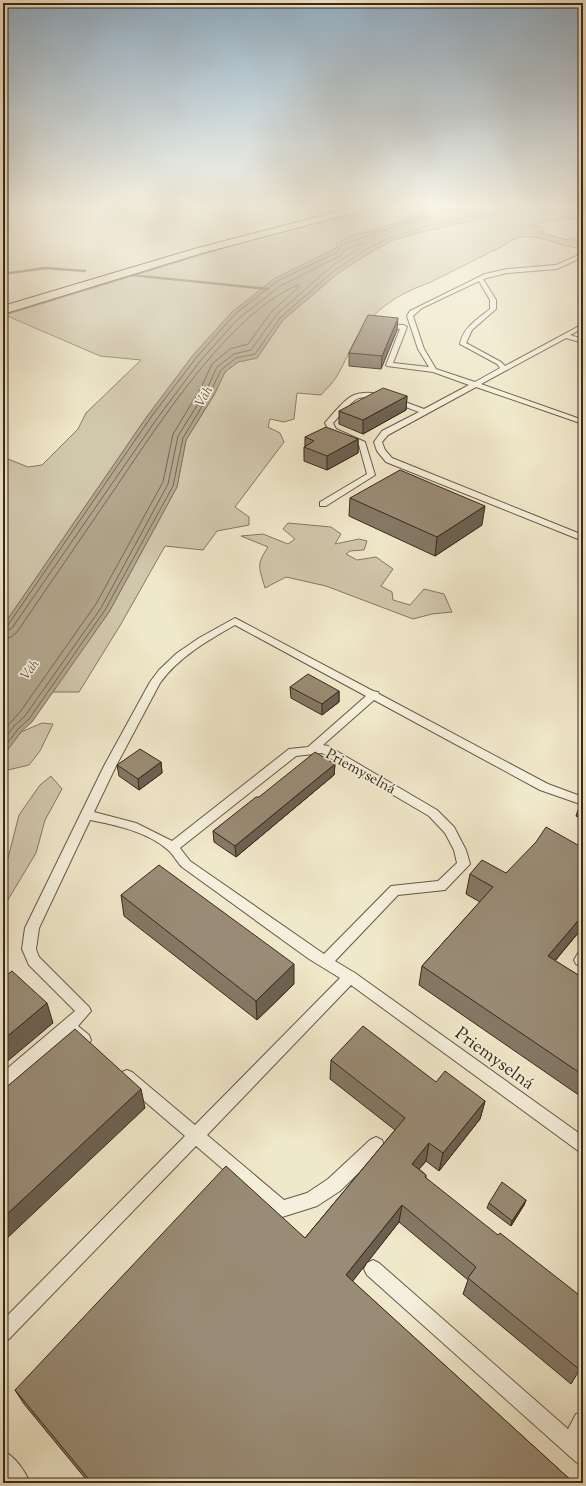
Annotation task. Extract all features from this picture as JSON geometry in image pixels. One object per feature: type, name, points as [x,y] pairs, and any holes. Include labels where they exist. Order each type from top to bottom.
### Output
[{"type":"highway","points":[[3,302],[96,273]]},
{"type":"highway","points":[[3,310],[120,273]]},
{"type":"lane","points":[[434,370],[421,349],[410,316],[412,312],[480,278],[494,273]]},
{"type":"lane","points":[[480,278],[493,300],[493,309],[468,332],[463,338],[463,344],[499,363],[503,368]]},
{"type":"lane","points":[[376,324],[404,327],[389,365],[434,370],[583,422]]},
{"type":"lane","points":[[583,326],[566,336],[554,340],[385,433],[378,442],[381,451],[389,460],[583,538]]},
{"type":"lane","points":[[566,336],[583,342]]},
{"type":"lane","points":[[323,504],[370,474],[362,444],[333,430],[329,423],[353,398],[373,395],[424,411]]},
{"type":"lane","points":[[3,1081],[84,1011],[34,961],[29,950],[30,940],[38,914],[113,760],[157,678],[181,655],[235,621],[374,694],[544,787],[583,801]]},
{"type":"lane","points":[[310,750],[374,694]]},
{"type":"lane","name":"Priemyselná","points":[[325,962],[395,890],[441,886],[464,864],[460,850],[450,830],[433,812],[324,749],[293,752],[173,847],[186,864],[325,962],[350,977],[583,1145]]},
{"type":"lane","points":[[86,815],[124,822],[158,837],[173,847]]},
{"type":"lane","points":[[583,957],[581,960],[583,961]]},
{"type":"lane","points":[[3,1332],[350,977]]},
{"type":"lane","points":[[68,1026],[92,1047]]},
{"type":"lane","points":[[116,1068],[282,1209],[311,1200],[334,1185],[376,1145]]},
{"type":"lane","points":[[373,1269],[577,1449],[583,1421]]},
{"type":"lane","points":[[3,1461],[20,1483]]},
{"type":"shaded area","points":[[141,273],[298,273],[148,415],[3,626],[3,457],[28,467],[42,465],[78,429],[86,413],[141,360],[100,356],[5,315]]},
{"type":"shaded area","points":[[448,273],[398,297],[372,317],[364,326],[352,345],[337,376],[321,395],[297,393],[294,419],[284,422],[270,419],[268,427],[280,433],[284,442],[235,507],[249,517],[249,525],[217,531],[203,550],[165,546],[121,624],[79,692],[52,692],[109,612],[177,487],[186,440],[214,395],[225,372],[238,362],[257,358],[283,320],[337,274]]},
{"type":"shaded area","points":[[288,523],[331,527],[341,534],[335,544],[359,539],[367,541],[364,550],[350,551],[346,554],[357,560],[376,557],[393,569],[381,586],[392,592],[393,600],[410,605],[424,589],[444,594],[452,612],[432,614],[413,619],[326,586],[286,577],[265,588],[260,571],[260,562],[268,547],[241,536],[263,534],[288,544],[295,539],[283,529]]},
{"type":"shaded area","points":[[42,723],[53,724],[40,751],[29,765],[8,770],[3,767],[3,756],[21,732]]},
{"type":"shaded area","points":[[51,776],[62,789],[45,820],[36,853],[3,908],[3,863],[8,858],[19,815],[40,785]]},
{"type":"water","name":"Váh","points":[[284,273],[338,273],[283,320],[257,358],[238,362],[225,372],[214,395],[186,440],[177,487],[109,612],[32,722],[21,732],[3,756],[3,626],[148,415],[193,355],[232,312],[275,278]]},
{"type":"building","points":[[368,315],[398,318],[382,356],[349,353]]},
{"type":"building","points":[[383,388],[407,396],[363,420],[339,411]]},
{"type":"building","points":[[326,427],[358,439],[327,456],[304,447],[314,441],[305,437]]},
{"type":"building","points":[[400,470],[485,506],[437,537],[350,498]]},
{"type":"building","points":[[308,674],[339,691],[322,704],[290,687]]},
{"type":"building","points":[[140,749],[161,762],[138,779],[117,765]]},
{"type":"building","points":[[315,752],[335,764],[235,846],[213,831],[256,797],[259,797]]},
{"type":"building","points":[[583,805],[583,813],[578,810]]},
{"type":"building","points":[[546,827],[583,848],[583,915],[548,956],[583,978],[583,1075],[422,966],[493,887],[470,874],[482,860],[506,873],[536,842]]},
{"type":"building","points":[[159,865],[294,964],[256,1001],[121,895]]},
{"type":"building","points":[[12,971],[47,1003],[3,1040],[3,978]]},
{"type":"building","points":[[363,1026],[436,1082],[445,1071],[485,1101],[443,1153],[429,1143],[412,1164],[426,1175],[425,1177],[498,1235],[500,1233],[583,1298],[583,1364],[580,1370],[468,1278],[476,1267],[402,1205],[346,1275],[574,1483],[92,1483],[15,1390],[226,1166],[305,1238],[405,1118],[331,1060]]},
{"type":"building","points":[[75,1029],[141,1089],[3,1218],[3,1090]]},
{"type":"building","points":[[502,1182],[526,1200],[512,1221],[489,1203]]},
{"type":"waterway","points":[[3,274],[8,273]]},
{"type":"waterway","points":[[131,275],[268,289]]}]
